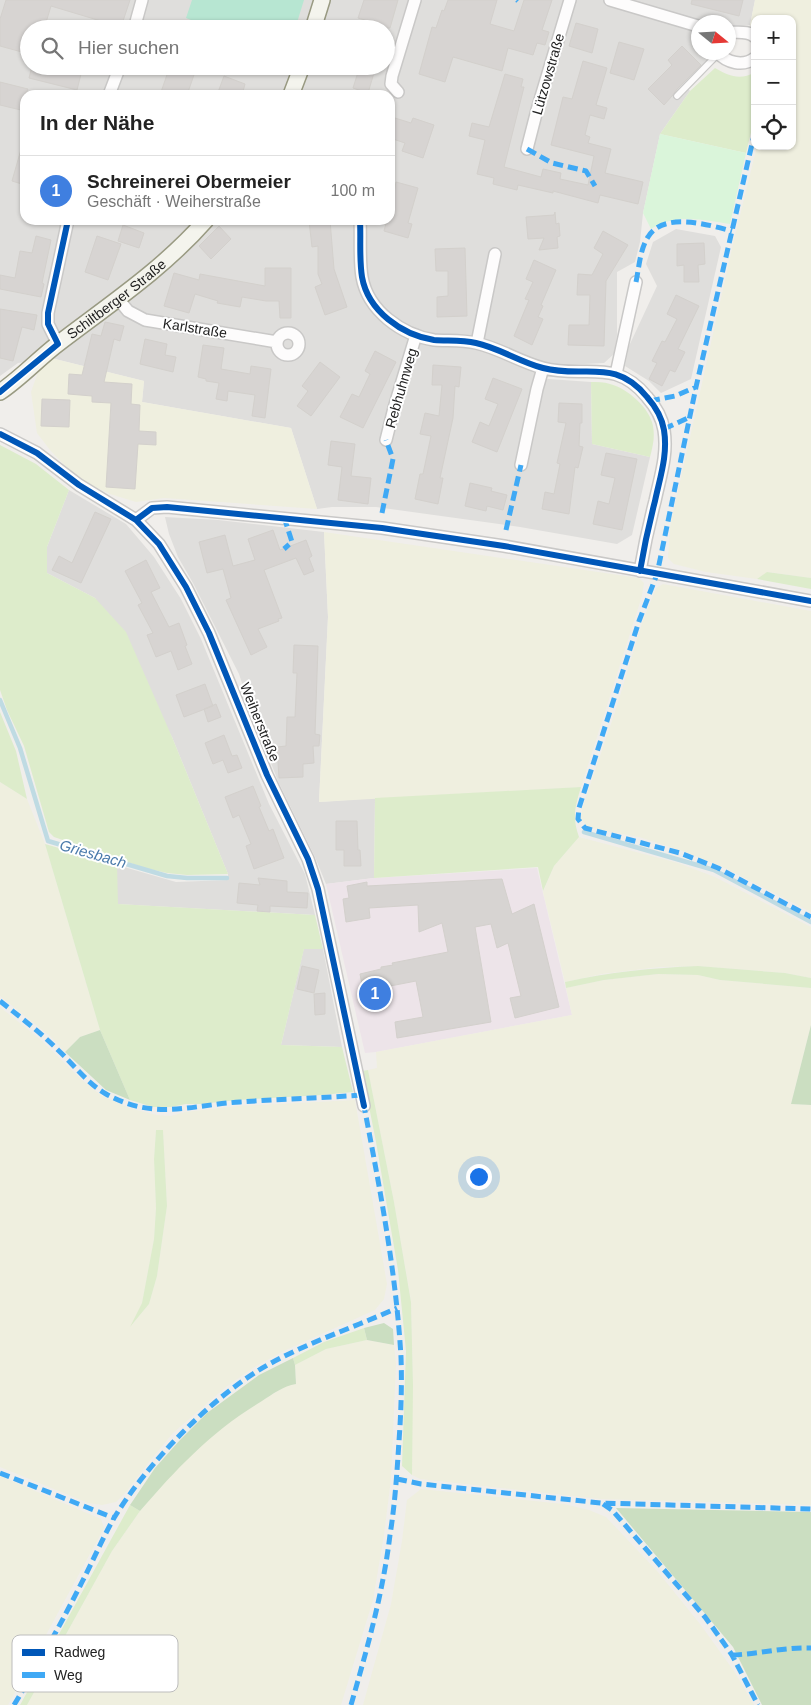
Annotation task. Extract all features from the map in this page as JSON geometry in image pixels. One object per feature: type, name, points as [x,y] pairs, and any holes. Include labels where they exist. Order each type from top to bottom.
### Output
[{"type":"main road","points":[[316,20],[322,0]]},
{"type":"main road","points":[[293,90],[299,75]]},
{"type":"main road","name":"Schiltberger Straße","points":[[0,392],[58,344],[119,300],[172,254],[201,225]]},
{"type":"street","points":[[136,20],[142,0]]},
{"type":"street","points":[[395,66],[415,0]]},
{"type":"street","name":"Lützowstraße","points":[[527,148],[570,0]]},
{"type":"street","points":[[613,0],[691,24]]},
{"type":"street","points":[[736,32],[751,34]]},
{"type":"street","points":[[727,60],[747,63],[752,60]]},
{"type":"street","points":[[111,90],[117,75]]},
{"type":"street","points":[[392,75],[391,84],[398,92]]},
{"type":"street","points":[[58,344],[48,324],[48,313],[67,225]]},
{"type":"street","points":[[360,225],[362,278],[368,295],[390,321],[416,335],[434,340],[477,343],[543,368],[558,371],[601,371],[616,374],[630,380],[641,389],[659,414],[664,429],[666,450],[640,571]]},
{"type":"street","points":[[477,343],[494,254]]},
{"type":"street","points":[[616,374],[636,282]]},
{"type":"street","name":"Karlstraße","points":[[119,300],[128,311],[145,320],[278,342]]},
{"type":"street","name":"Rebhuhnweg","points":[[386,440],[416,335]]},
{"type":"street","points":[[521,465],[536,389],[543,368]]},
{"type":"street","name":"Weiherstraße","points":[[0,434],[37,453],[79,485],[136,520],[160,544],[186,587],[228,677],[267,775],[308,859],[320,897],[364,1106]]},
{"type":"street","points":[[136,520],[152,508],[167,506],[382,528],[504,546],[811,601]]},
{"type":"lane","points":[[677,96],[712,60]]},
{"type":"shaded area","points":[[0,0],[755,0],[750,25],[736,27],[736,15],[691,15],[691,60],[709,60],[684,84],[690,91],[660,134],[643,213],[640,242],[635,262],[617,272],[617,335],[614,354],[604,363],[565,365],[545,363],[535,378],[591,382],[592,444],[650,457],[632,535],[617,544],[520,527],[376,507],[317,509],[291,428],[142,402],[144,381],[51,358],[18,363],[0,376]]},
{"type":"shaded area","points":[[676,229],[715,236],[721,247],[691,379],[661,393],[649,381],[625,366],[629,346],[657,286],[646,264],[653,242]]},
{"type":"shaded area","points":[[69,490],[126,524],[154,557],[181,599],[201,639],[269,804],[305,874],[315,915],[117,904],[117,865],[176,882],[228,880],[228,874],[172,737],[95,598],[47,573],[47,547]]},
{"type":"shaded area","points":[[165,517],[218,520],[324,532],[328,617],[319,802],[375,798],[374,878],[326,884],[278,781],[239,674],[178,557]]},
{"type":"shaded area","points":[[537,868],[572,1015],[365,1053],[326,884],[374,878]]},
{"type":"shaded area","points":[[304,948],[323,949],[342,1047],[281,1045]]},
{"type":"green space","points":[[192,0],[304,0],[298,20],[191,20],[186,18]]},
{"type":"green space","points":[[755,0],[811,0],[811,578],[768,572],[757,579],[706,572],[674,564],[668,558],[670,527],[733,244],[756,150],[796,150],[796,15],[752,15]]},
{"type":"green space","points":[[715,68],[739,77],[751,74],[751,132],[746,153],[660,134],[690,91]]},
{"type":"green space","points":[[660,134],[746,153],[730,224],[679,219],[660,224],[651,229],[643,213]]},
{"type":"green space","points":[[51,358],[144,381],[142,402],[291,428],[317,509],[164,498],[136,502],[110,494],[93,486],[70,471],[37,433],[31,392],[38,372]]},
{"type":"green space","points":[[591,382],[617,386],[630,394],[643,406],[653,426],[654,434],[650,457],[592,444]]},
{"type":"green space","points":[[0,445],[36,464],[69,490],[47,547],[47,573],[95,598],[126,632],[172,737],[228,874],[187,875],[145,868],[54,837],[49,832],[24,746],[0,690]]},
{"type":"green space","points":[[324,532],[639,578],[644,583],[642,596],[581,787],[319,802],[328,617]]},
{"type":"green space","points":[[767,572],[811,578],[811,589],[757,579]]},
{"type":"green space","points":[[663,584],[811,611],[811,912],[723,867],[683,851],[639,837],[587,826],[581,819],[582,809],[615,712],[642,623],[656,588]]},
{"type":"green space","points":[[0,712],[16,751],[27,799],[0,782]]},
{"type":"green space","points":[[0,782],[27,799],[45,844],[100,1030],[80,1037],[65,1052],[51,1037],[0,996]]},
{"type":"green space","points":[[581,787],[575,812],[579,837],[554,866],[543,891],[538,867],[374,878],[375,798]]},
{"type":"green space","points":[[579,837],[678,863],[715,877],[811,927],[811,978],[785,973],[698,966],[659,967],[602,974],[565,982],[543,892],[554,866]]},
{"type":"green space","points":[[45,844],[117,865],[118,904],[315,915],[323,949],[304,949],[281,1045],[342,1047],[353,1092],[186,1104],[171,1107],[153,1107],[130,1100],[100,1030]]},
{"type":"green space","points":[[698,966],[785,973],[811,978],[811,988],[720,980],[698,975],[658,974],[604,980],[566,988],[565,982],[631,971]]},
{"type":"green space","points":[[658,974],[698,975],[720,980],[811,988],[811,1025],[791,1104],[811,1105],[811,1505],[600,1499],[420,1479],[412,1475],[408,1465],[413,1385],[411,1301],[368,1070],[377,1068],[376,1052],[572,1015],[566,988],[604,980]]},
{"type":"green space","points":[[0,1007],[41,1040],[82,1080],[102,1096],[129,1108],[157,1115],[171,1116],[185,1112],[238,1106],[355,1100],[387,1284],[384,1299],[375,1310],[286,1350],[256,1366],[226,1387],[173,1433],[116,1502],[102,1505],[88,1503],[0,1467]],"holes":[[[156,1130],[163,1131],[167,1206],[157,1276],[149,1304],[132,1325],[142,1303],[154,1239]]]},
{"type":"green space","points":[[811,1025],[811,1105],[791,1104]]},
{"type":"green space","points":[[100,1030],[130,1100],[106,1090],[65,1052],[80,1037]]},
{"type":"green space","points":[[368,1070],[394,1202],[411,1302],[413,1385],[412,1475],[402,1466],[406,1351],[398,1270],[362,1071]]},
{"type":"green space","points":[[156,1130],[163,1130],[167,1206],[157,1276],[149,1304],[130,1327],[142,1303],[154,1239]]},
{"type":"green space","points":[[384,1323],[393,1329],[394,1345],[367,1340],[364,1328]]},
{"type":"green space","points":[[364,1328],[367,1340],[326,1349],[295,1365],[293,1358],[324,1342]]},
{"type":"green space","points":[[367,1340],[394,1345],[396,1364],[391,1479],[384,1535],[373,1600],[341,1705],[27,1705],[34,1692],[178,1692],[178,1635],[66,1635],[112,1551],[140,1511],[168,1478],[193,1452],[221,1428],[246,1410],[288,1385],[296,1384],[295,1365],[326,1349]]},
{"type":"green space","points":[[293,1358],[296,1384],[274,1393],[227,1424],[182,1465],[140,1511],[130,1505],[155,1468],[207,1413],[259,1375]]},
{"type":"green space","points":[[0,1476],[101,1519],[104,1528],[46,1635],[12,1635],[12,1692],[15,1692],[8,1705],[0,1705]]},
{"type":"green space","points":[[421,1489],[564,1504],[589,1510],[606,1517],[658,1572],[700,1624],[734,1671],[754,1705],[363,1705],[391,1604],[407,1500]]},
{"type":"green space","points":[[130,1505],[140,1511],[112,1551],[66,1635],[58,1635]]},
{"type":"green space","points":[[616,1508],[811,1512],[811,1705],[762,1705],[733,1647]]},
{"type":"green space","points":[[27,1692],[34,1692],[27,1705],[20,1705]]},
{"type":"building","points":[[6,0],[130,0],[123,20],[98,20],[51,6],[47,20],[20,20],[20,52],[0,46],[0,19]]},
{"type":"building","points":[[364,0],[398,0],[392,20],[365,20],[358,18]]},
{"type":"building","points":[[448,0],[497,0],[490,24],[514,31],[524,0],[552,0],[542,30],[549,32],[545,45],[537,43],[533,55],[508,48],[502,71],[453,57],[445,82],[419,74],[432,27],[436,28],[442,10],[444,11]]},
{"type":"building","points":[[692,0],[743,0],[739,16],[691,4]]},
{"type":"building","points":[[576,23],[598,29],[592,53],[569,46]]},
{"type":"building","points":[[619,42],[644,49],[634,80],[610,73]]},
{"type":"building","points":[[682,46],[691,55],[691,60],[696,60],[701,65],[664,105],[648,89],[672,65],[668,60]]},
{"type":"building","points":[[583,61],[607,68],[596,105],[607,108],[604,119],[590,115],[585,135],[590,137],[588,143],[611,149],[605,173],[643,182],[638,204],[600,195],[598,203],[553,191],[553,193],[518,185],[517,190],[493,184],[494,178],[477,174],[485,140],[469,136],[472,123],[489,127],[505,74],[523,79],[521,87],[524,87],[504,167],[541,177],[543,169],[561,173],[560,179],[588,185],[594,156],[551,145],[563,97],[572,99]]},
{"type":"building","points":[[30,75],[81,75],[77,90],[29,78]]},
{"type":"building","points":[[167,75],[194,75],[189,90],[162,90]]},
{"type":"building","points":[[357,75],[373,75],[369,90],[353,88]]},
{"type":"building","points":[[224,76],[245,84],[243,90],[219,90]]},
{"type":"building","points":[[0,82],[28,89],[20,90],[20,110],[0,105]]},
{"type":"building","points":[[395,118],[411,123],[413,118],[434,125],[423,158],[402,151],[405,143],[395,140]]},
{"type":"building","points":[[20,153],[20,183],[12,181]]},
{"type":"building","points":[[396,182],[418,188],[408,223],[412,224],[408,238],[384,231],[386,225],[395,225]]},
{"type":"building","points":[[555,212],[556,224],[559,223],[560,236],[557,237],[558,248],[539,250],[544,238],[528,239],[526,217],[554,215]]},
{"type":"building","points":[[123,225],[144,233],[139,248],[118,241]]},
{"type":"building","points":[[309,225],[330,225],[334,269],[347,307],[325,315],[315,287],[322,284],[318,274],[318,246],[312,247]]},
{"type":"building","points":[[219,226],[231,239],[211,259],[199,246]]},
{"type":"building","points":[[603,231],[628,245],[606,281],[604,346],[568,345],[569,325],[589,325],[590,295],[577,295],[578,274],[592,275],[603,254],[594,248]]},
{"type":"building","points":[[36,236],[51,240],[41,297],[0,289],[0,275],[15,278],[20,251],[32,253]]},
{"type":"building","points":[[97,236],[121,244],[108,280],[85,272]]},
{"type":"building","points":[[704,243],[705,264],[698,265],[699,282],[684,282],[684,265],[677,266],[677,244]]},
{"type":"building","points":[[465,248],[467,316],[437,317],[437,297],[448,296],[448,271],[436,271],[435,249]]},
{"type":"building","points":[[534,260],[556,270],[541,305],[543,306],[538,317],[543,319],[532,345],[514,336],[529,300],[525,299],[533,282],[526,279]]},
{"type":"building","points":[[265,268],[291,268],[291,318],[280,318],[279,301],[242,297],[240,307],[217,303],[218,301],[195,294],[189,313],[164,306],[174,273],[199,280],[200,274],[265,286]]},
{"type":"building","points":[[676,295],[699,306],[678,349],[685,352],[675,372],[670,370],[662,386],[649,379],[657,363],[652,361],[662,341],[665,342],[677,319],[667,314]]},
{"type":"building","points":[[0,309],[37,315],[34,330],[22,327],[13,361],[0,358]]},
{"type":"building","points":[[105,322],[124,326],[120,341],[114,339],[104,382],[132,384],[131,404],[140,405],[139,431],[156,432],[156,445],[138,444],[135,489],[106,487],[111,403],[92,402],[92,396],[68,394],[69,374],[82,375],[92,334],[101,336]]},
{"type":"building","points":[[145,339],[167,344],[165,355],[176,357],[173,372],[140,364]]},
{"type":"building","points":[[203,345],[224,348],[221,369],[250,374],[251,366],[271,369],[265,418],[252,416],[255,395],[228,391],[227,401],[216,399],[219,383],[206,381],[206,379],[198,377]]},
{"type":"building","points":[[375,351],[396,362],[363,428],[340,417],[352,394],[359,397],[370,374],[365,371]]},
{"type":"building","points":[[320,362],[340,377],[311,416],[297,406],[308,391],[302,386]]},
{"type":"building","points":[[433,365],[461,367],[459,387],[455,386],[453,418],[440,478],[443,478],[438,504],[415,499],[420,474],[423,474],[431,436],[420,434],[425,413],[439,416],[442,385],[432,385]]},
{"type":"building","points":[[493,378],[522,389],[497,452],[472,442],[480,422],[489,426],[498,404],[485,399]]},
{"type":"building","points":[[42,399],[70,400],[69,427],[41,426]]},
{"type":"building","points":[[559,403],[582,404],[579,446],[583,447],[578,468],[575,467],[569,514],[542,509],[545,492],[554,494],[560,464],[557,463],[566,423],[558,422]]},
{"type":"building","points":[[331,441],[355,444],[351,476],[371,478],[368,504],[338,500],[342,467],[328,465]]},
{"type":"building","points":[[606,453],[637,459],[622,530],[593,524],[598,501],[609,504],[615,478],[601,475]]},
{"type":"building","points":[[470,483],[492,488],[491,491],[507,495],[503,510],[487,506],[486,511],[465,506]]},
{"type":"building","points":[[95,512],[111,519],[81,583],[52,570],[59,556],[72,563]]},
{"type":"building","points":[[273,530],[280,550],[306,540],[312,556],[309,558],[314,571],[304,575],[296,558],[264,570],[282,618],[258,629],[267,647],[251,655],[226,600],[231,598],[223,569],[207,573],[199,542],[225,535],[233,566],[255,560],[248,539]]},
{"type":"building","points":[[146,560],[160,588],[151,592],[169,627],[179,623],[187,645],[185,646],[192,664],[178,670],[171,651],[156,657],[147,635],[153,633],[138,605],[142,603],[125,571]]},
{"type":"building","points":[[294,645],[318,646],[315,734],[320,735],[319,746],[313,746],[314,763],[303,764],[303,777],[279,778],[277,747],[286,746],[287,717],[295,717],[297,673],[293,673]]},
{"type":"building","points":[[205,684],[213,706],[184,717],[176,695]]},
{"type":"building","points":[[216,704],[221,717],[208,722],[204,709]]},
{"type":"building","points":[[224,735],[232,756],[237,755],[242,768],[228,773],[223,760],[213,764],[205,743]]},
{"type":"building","points":[[253,786],[269,831],[273,829],[284,858],[254,869],[246,846],[251,844],[239,815],[233,818],[225,797]]},
{"type":"building","points":[[336,821],[357,821],[358,850],[360,850],[361,866],[344,866],[344,850],[336,850]]},
{"type":"building","points":[[258,878],[287,881],[287,892],[308,893],[307,908],[270,906],[270,912],[257,911],[258,905],[237,903],[239,883],[260,885]]},
{"type":"building","points":[[502,879],[512,914],[534,904],[559,1007],[515,1018],[510,998],[521,996],[508,943],[497,948],[491,924],[475,927],[491,1022],[397,1038],[395,1022],[423,1017],[416,981],[385,987],[388,1002],[366,1006],[360,974],[393,965],[392,963],[448,952],[442,923],[419,932],[418,905],[369,908],[370,918],[346,922],[343,899],[349,898],[347,886],[367,882],[367,886]]},
{"type":"building","points":[[302,966],[319,970],[314,993],[297,989]]},
{"type":"building","points":[[325,993],[325,1014],[315,1015],[314,994]]},
{"type":"waterway","name":"Griesbach","points":[[0,700],[20,748],[48,841],[167,876],[227,878]]},
{"type":"waterway","points":[[584,832],[714,870],[811,922]]},
{"type":"marked path","points":[[751,148],[696,387],[657,574],[639,621],[579,808],[578,819],[585,828],[680,853],[718,868],[811,917]]},
{"type":"marked path","points":[[527,149],[552,163],[586,171],[595,186]]},
{"type":"marked path","points":[[636,282],[643,247],[655,229],[665,224],[687,222],[700,223],[732,231]]},
{"type":"marked path","points":[[650,401],[675,396],[696,387]]},
{"type":"marked path","points":[[664,429],[690,417]]},
{"type":"marked path","points":[[382,513],[393,459],[386,440]]},
{"type":"marked path","points":[[506,530],[521,465]]},
{"type":"marked path","points":[[284,517],[292,542],[284,549]]},
{"type":"marked path","points":[[0,1001],[44,1037],[99,1090],[124,1102],[141,1107],[173,1109],[240,1102],[362,1095]]},
{"type":"marked path","points":[[351,1705],[374,1621],[387,1557],[396,1488],[401,1399],[399,1325],[381,1199],[364,1106]]},
{"type":"marked path","points":[[54,1635],[114,1518],[143,1477],[179,1436],[219,1399],[259,1370],[309,1344],[397,1308]]},
{"type":"marked path","points":[[0,1473],[114,1518]]},
{"type":"marked path","points":[[397,1479],[421,1484],[601,1503],[811,1509]]},
{"type":"marked path","points":[[603,1504],[612,1510],[705,1617],[732,1655],[758,1705]]},
{"type":"marked path","points":[[732,1655],[811,1648]]},
{"type":"marked path","points":[[14,1705],[22,1692]]},
{"type":"cycle path","points":[[0,392],[58,344],[48,324],[48,313],[67,225]]},
{"type":"cycle path","points":[[360,225],[361,270],[366,289],[379,311],[399,327],[410,333],[434,340],[466,341],[485,345],[543,368],[558,371],[611,373],[623,377],[635,385],[650,401],[662,421],[665,448],[663,466],[640,571]]},
{"type":"cycle path","points":[[0,434],[37,453],[79,485],[136,520],[159,544],[186,587],[209,633],[267,775],[308,859],[318,889],[364,1106]]},
{"type":"cycle path","points":[[136,520],[152,508],[167,507],[382,528],[504,546],[811,601]]},
{"type":"place","name":"Schreinerei Obermeier","points":[[375,994]]}]
